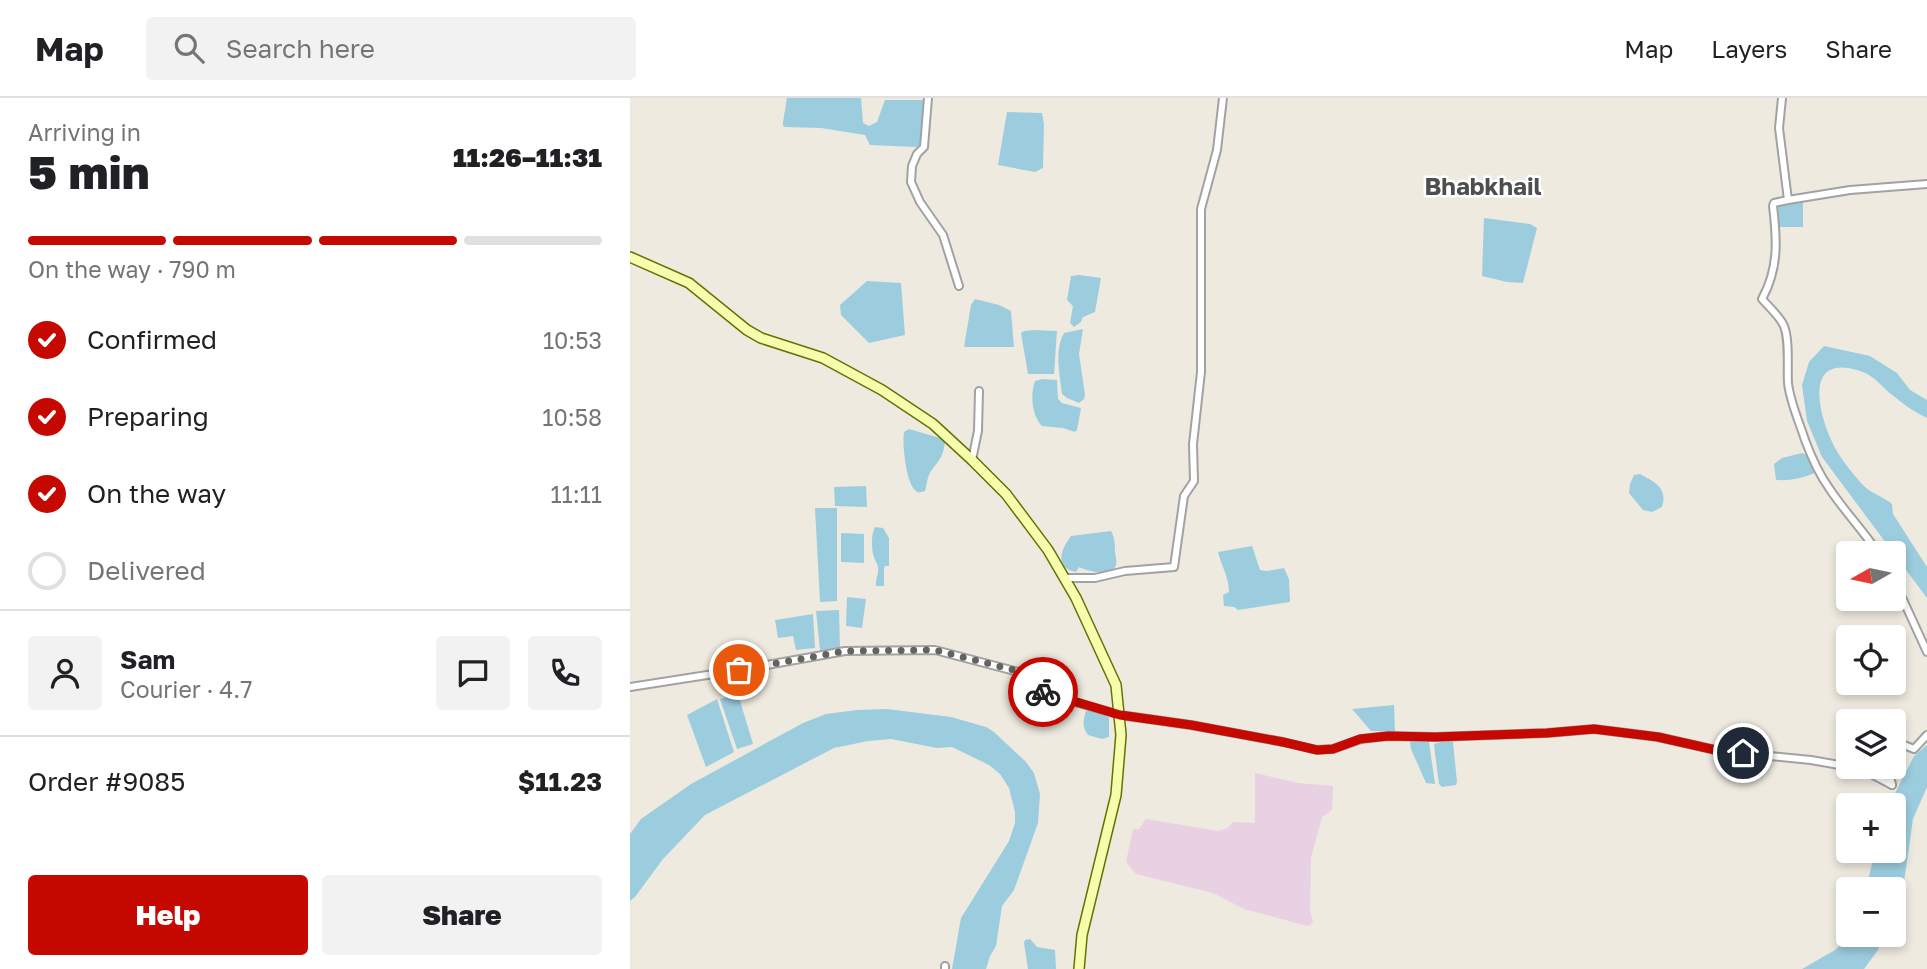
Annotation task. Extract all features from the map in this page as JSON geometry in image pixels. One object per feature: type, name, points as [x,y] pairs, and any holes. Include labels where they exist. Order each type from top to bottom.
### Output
[{"type":"street","points":[[928,98],[924,146],[912,166],[911,182],[919,202],[943,235],[959,286]]},
{"type":"street","points":[[1064,578],[1095,578],[1125,571],[1174,567],[1184,496],[1194,481],[1193,444],[1200,372],[1201,209],[1217,150],[1223,98]]},
{"type":"street","points":[[1782,98],[1779,128],[1787,200]]},
{"type":"street","points":[[1871,541],[1829,488],[1805,440],[1791,400],[1784,325],[1762,299],[1770,284],[1776,256],[1773,206],[1774,203],[1787,200],[1850,190],[1927,184]]},
{"type":"street","points":[[630,257],[689,283],[747,330],[761,338],[823,358],[882,390],[933,424],[1006,494],[1048,550],[1076,598],[1116,685],[1120,715],[1121,735],[1115,795],[1082,935],[1079,969]]},
{"type":"street","points":[[972,460],[978,432],[979,391]]},
{"type":"street","points":[[1906,606],[1927,652]]},
{"type":"street","points":[[630,687],[845,651],[935,650],[1030,674],[1044,693],[1120,715],[1191,725],[1317,750],[1333,749],[1360,739],[1388,736],[1435,737],[1594,729],[1658,737],[1720,751],[1836,764]]},
{"type":"street","points":[[1906,746],[1914,749],[1927,735]]},
{"type":"street","points":[[1881,779],[1892,785],[1891,779]]},
{"type":"shaded area","points":[[1255,773],[1298,783],[1333,786],[1332,810],[1322,817],[1311,858],[1310,910],[1313,922],[1308,926],[1244,909],[1213,893],[1136,874],[1126,862],[1133,829],[1139,829],[1146,819],[1218,831],[1228,828],[1233,822],[1255,823]]},
{"type":"water","points":[[787,98],[861,98],[863,123],[869,126],[877,122],[885,100],[923,100],[922,141],[916,147],[870,145],[865,135],[821,128],[785,127],[783,122]]},
{"type":"water","points":[[1007,112],[1042,113],[1043,168],[1035,172],[998,165]]},
{"type":"water","points":[[1803,201],[1803,227],[1777,227],[1774,204]]},
{"type":"water","points":[[1484,218],[1530,224],[1537,228],[1523,283],[1482,276]]},
{"type":"water","points":[[1071,276],[1101,278],[1095,312],[1083,317],[1074,327],[1070,323],[1073,306],[1067,300]]},
{"type":"water","points":[[867,281],[901,283],[905,335],[869,343],[841,315],[840,305]]},
{"type":"water","points":[[975,299],[1011,311],[1014,347],[964,347],[971,305]]},
{"type":"water","points":[[1083,329],[1079,354],[1085,395],[1079,403],[1062,394],[1058,355],[1064,333]]},
{"type":"water","points":[[1034,330],[1057,331],[1054,374],[1028,374],[1021,333]]},
{"type":"water","points":[[1824,346],[1870,356],[1897,373],[1910,390],[1927,400],[1927,418],[1904,404],[1868,374],[1839,368],[1827,372],[1821,382],[1819,395],[1826,427],[1838,453],[1865,487],[1892,504],[1893,514],[1927,567],[1927,598],[1906,570],[1906,541],[1885,541],[1822,457],[1807,421],[1802,385],[1809,362]]},
{"type":"water","points":[[1057,380],[1058,399],[1062,403],[1081,408],[1075,432],[1042,426],[1039,422],[1034,411],[1033,393],[1035,381]]},
{"type":"water","points":[[909,429],[945,441],[941,456],[929,475],[925,491],[916,491],[909,479],[905,462],[904,432]]},
{"type":"water","points":[[1802,453],[1809,456],[1816,467],[1815,473],[1796,479],[1776,480],[1774,464],[1782,458]]},
{"type":"water","points":[[1640,474],[1662,490],[1662,507],[1652,512],[1643,510],[1629,493],[1634,475]]},
{"type":"water","points":[[866,486],[867,507],[835,506],[834,487]]},
{"type":"water","points":[[815,508],[837,508],[837,601],[820,602]]},
{"type":"water","points":[[875,527],[883,528],[889,538],[889,566],[884,569],[884,586],[876,586],[878,567],[872,546]]},
{"type":"water","points":[[1111,531],[1116,560],[1114,569],[1099,572],[1079,567],[1076,572],[1069,570],[1062,563],[1062,552],[1071,536]]},
{"type":"water","points":[[841,533],[864,534],[864,563],[841,562]]},
{"type":"water","points":[[1252,546],[1260,570],[1284,568],[1289,579],[1290,602],[1238,610],[1224,606],[1223,595],[1229,592],[1229,587],[1218,552]]},
{"type":"water","points":[[847,597],[866,599],[862,628],[846,626]]},
{"type":"water","points":[[839,610],[840,649],[820,650],[816,611]]},
{"type":"water","points":[[813,614],[815,648],[796,650],[793,636],[778,638],[775,620]]},
{"type":"water","points":[[738,694],[753,744],[737,749],[720,699]]},
{"type":"water","points":[[717,699],[734,752],[706,767],[687,715]]},
{"type":"water","points":[[1394,705],[1395,731],[1371,731],[1352,709]]},
{"type":"water","points":[[887,709],[951,717],[986,727],[1026,762],[1034,773],[1040,794],[1038,823],[1014,890],[1002,906],[996,946],[986,969],[952,969],[961,918],[1009,841],[1015,823],[1015,812],[1009,788],[1000,774],[989,765],[952,747],[937,748],[891,739],[834,748],[705,815],[663,859],[630,901],[630,834],[641,819],[691,784],[803,723],[826,714]]},
{"type":"water","points":[[1086,711],[1097,711],[1109,718],[1109,737],[1102,739],[1088,735],[1084,723]]},
{"type":"water","points":[[1410,741],[1429,742],[1435,784],[1426,783]]},
{"type":"water","points":[[1453,742],[1457,782],[1456,785],[1442,787],[1439,784],[1434,745]]},
{"type":"water","points":[[1927,745],[1927,787],[1913,819],[1905,877],[1869,877],[1872,863],[1906,863],[1906,793],[1895,793],[1902,779],[1906,779],[1906,772],[1914,756]]},
{"type":"water","points":[[1030,939],[1037,947],[1055,950],[1056,969],[1028,969],[1024,943]]},
{"type":"water","points":[[1838,947],[1879,947],[1864,969],[1802,969]]},
{"type":"way so far","points":[[739,670],[845,651],[935,650],[1030,674],[1043,692]]},
{"type":"district","name":"Bhabkhail","points":[[1483,187]]},
{"type":"route","points":[[1043,692],[1120,715],[1191,725],[1317,750],[1345,746],[1360,739],[1388,736],[1435,737],[1594,729],[1658,737],[1720,751],[1743,753]]}]
